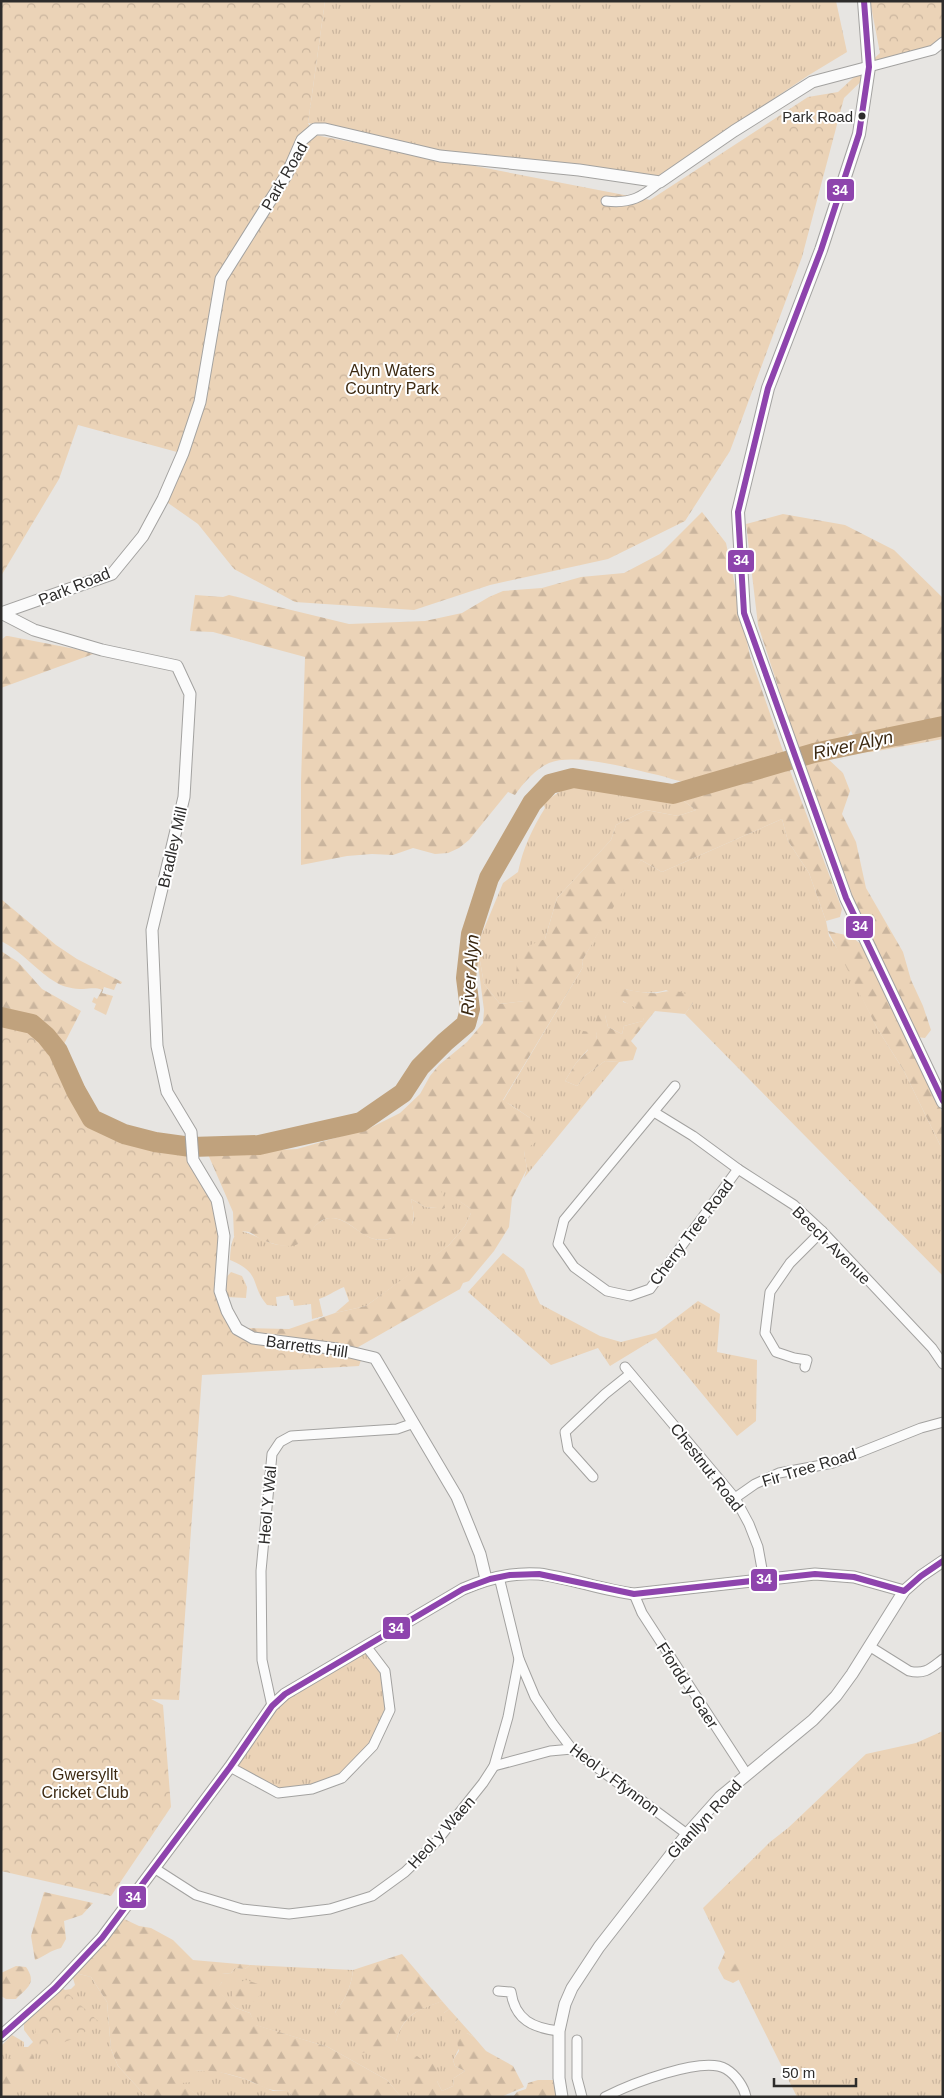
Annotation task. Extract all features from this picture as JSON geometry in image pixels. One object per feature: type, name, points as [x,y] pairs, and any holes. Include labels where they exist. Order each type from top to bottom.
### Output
[{"type":"main road","points":[[864,1],[869,67],[859,134],[821,250],[768,388],[738,512],[744,613],[846,898],[943,1102]]},
{"type":"street","points":[[606,201],[621,203],[643,196],[660,182],[734,131],[812,82],[933,50],[943,42]]},
{"type":"street","name":"Park Road","points":[[1,613],[112,574],[143,536],[164,500],[183,453],[200,402],[221,279],[287,174],[302,140],[315,129],[325,129],[440,156],[579,170],[660,182]]},
{"type":"street","name":"Bradley Mill","points":[[1,613],[34,630],[102,650],[177,666],[190,694],[184,797],[152,930],[157,1046],[167,1092],[191,1132],[193,1160],[216,1200]]},
{"type":"street","name":"Cherry Tree Road","points":[[675,1086],[564,1220],[558,1244],[574,1267],[607,1291],[630,1296],[650,1288],[738,1169]]},
{"type":"street","name":"Beech Avenue","points":[[654,1112],[693,1136],[738,1169],[794,1205],[822,1231],[932,1348],[943,1364]]},
{"type":"street","name":"Barretts Hill","points":[[216,1200],[224,1236],[220,1291],[227,1311],[237,1329],[253,1338],[337,1349],[375,1358],[414,1423]]},
{"type":"street","points":[[808,1359],[794,1358],[776,1352],[766,1333],[766,1325],[770,1292],[790,1263],[822,1231]]},
{"type":"street","name":"Chestnut Road","points":[[592,1473],[568,1449],[565,1432],[627,1370],[735,1498],[750,1524],[758,1547],[764,1580]]},
{"type":"street","name":"Fir Tree Road","points":[[735,1498],[755,1484],[779,1473],[832,1463],[921,1428],[943,1422]]},
{"type":"street","points":[[414,1423],[458,1496],[480,1554],[486,1580]]},
{"type":"street","name":"Heol Y Wal","points":[[272,1706],[262,1660],[261,1571],[272,1454],[280,1442],[291,1436],[397,1429],[414,1423]]},
{"type":"street","name":"Glanllyn Road","points":[[562,2097],[559,2078],[559,2031],[565,2004],[582,1971],[687,1834],[720,1797],[746,1773],[813,1720],[836,1696],[904,1591],[921,1576],[943,1561]]},
{"type":"street","points":[[1,2036],[79,1965],[102,1938],[230,1767],[272,1706],[285,1694],[463,1589],[499,1577],[537,1574],[610,1591],[634,1594],[815,1574],[833,1574],[875,1582],[904,1591]]},
{"type":"street","name":"Heol y Ffynnon","points":[[499,1577],[519,1659],[535,1697],[572,1749],[687,1834]]},
{"type":"street","name":"Ffordd y Gaer","points":[[634,1594],[642,1613],[746,1773]]},
{"type":"street","points":[[230,1767],[278,1793],[312,1789],[342,1778],[372,1746],[390,1710],[385,1671],[366,1646]]},
{"type":"street","points":[[869,1646],[909,1670],[916,1672],[928,1671],[943,1659]]},
{"type":"street","name":"Heol y Waen","points":[[154,1868],[196,1895],[242,1909],[289,1914],[330,1910],[372,1896],[405,1872],[436,1842],[471,1800],[494,1766],[508,1717],[519,1659]]},
{"type":"street","points":[[494,1766],[550,1751],[572,1749]]},
{"type":"street","points":[[498,1991],[513,1989],[516,2010],[523,2018],[541,2029],[559,2031]]},
{"type":"street","points":[[577,2040],[577,2078],[582,2097]]},
{"type":"street","points":[[605,2097],[628,2086],[701,2065],[726,2069],[744,2087],[746,2097]]},
{"type":"green space","name":"Alyn Waters Country Park","points":[[1,1],[325,1],[308,123],[315,135],[650,200],[808,97],[838,92],[880,53],[870,1],[943,1],[943,37],[931,47],[885,58],[844,98],[802,257],[730,451],[685,521],[608,559],[490,585],[414,610],[295,602],[234,569],[198,524],[161,498],[177,452],[78,425],[59,479],[1,576]]},
{"type":"green space","points":[[325,1],[836,1],[847,52],[809,75],[658,176],[439,152],[308,123]]},
{"type":"green space","points":[[702,512],[726,543],[750,656],[784,754],[721,776],[685,782],[587,760],[560,760],[549,763],[539,769],[515,795],[508,792],[469,840],[459,848],[448,853],[435,854],[413,848],[393,855],[347,856],[301,865],[301,781],[305,657],[213,632],[190,631],[195,595],[223,597],[229,595],[349,624],[425,621],[462,613],[503,591],[542,588],[581,577],[624,573],[660,554]]},
{"type":"green space","points":[[783,514],[845,525],[894,550],[943,598],[943,739],[872,752],[845,753],[827,758],[843,773],[850,791],[842,814],[856,842],[866,888],[903,952],[911,980],[931,1030],[925,1038],[917,1037],[854,900],[798,748],[758,625],[746,524]],"holes":[[[851,731],[853,735],[873,735],[883,732],[844,750],[834,746],[841,743]]]},
{"type":"green space","points":[[6,636],[96,653],[1,688],[1,640]]},
{"type":"green space","points":[[789,768],[842,909],[840,917],[826,921],[809,873],[788,841],[782,819],[662,872],[641,860],[582,961],[583,967],[503,1100],[530,1118],[543,1136],[524,1151],[527,1169],[512,1198],[509,1227],[494,1251],[469,1281],[463,1283],[460,1289],[353,1350],[254,1336],[241,1326],[248,1328],[289,1329],[335,1313],[366,1306],[449,1245],[465,1226],[471,1209],[441,1189],[445,1208],[439,1211],[437,1208],[425,1207],[411,1199],[413,1220],[410,1228],[401,1235],[388,1239],[368,1237],[339,1219],[330,1218],[324,1219],[319,1223],[297,1245],[280,1245],[268,1242],[247,1232],[234,1237],[233,1212],[207,1152],[297,1149],[370,1128],[400,1113],[420,1094],[439,1065],[467,1042],[483,1023],[484,1010],[477,956],[479,955],[484,984],[500,1004],[524,1001],[516,976],[518,950],[545,939],[557,898],[611,840],[616,825],[646,810],[678,816],[696,810],[681,799]]},
{"type":"green space","points":[[568,786],[594,787],[625,794],[633,791],[681,799],[696,810],[678,816],[646,810],[616,825],[611,840],[557,898],[545,939],[517,976],[525,1001],[500,1004],[484,984],[479,955],[481,936],[503,883],[518,872],[528,839],[545,808],[543,803]]},
{"type":"green space","points":[[782,819],[788,841],[809,873],[826,921],[829,936],[842,956],[877,1028],[904,1071],[943,1151],[943,1276],[685,1014],[693,1003],[666,990],[646,992],[625,989],[623,1002],[634,1005],[645,1014],[643,1021],[624,1026],[622,1034],[608,1027],[605,1015],[599,1015],[595,1026],[596,1040],[576,1063],[565,1081],[577,1086],[586,1075],[605,1061],[619,1062],[524,1178],[527,1169],[524,1151],[530,1118],[503,1101],[583,967],[582,961],[633,871],[641,860],[662,872]]},
{"type":"green space","points":[[1,899],[56,945],[77,959],[122,982],[121,984],[117,983],[114,990],[104,987],[102,993],[113,996],[106,1015],[94,1009],[96,1004],[92,1002],[94,997],[97,999],[102,990],[66,987],[49,978],[16,950],[1,941]]},
{"type":"green space","points":[[828,931],[850,936],[861,944],[943,1114],[943,1151],[904,1071],[877,1028]]},
{"type":"green space","points":[[1,951],[18,962],[42,989],[81,1011],[64,1044],[36,1019],[1,1007]]},
{"type":"green space","points":[[625,989],[651,993],[677,991],[690,996],[693,1003],[685,1014],[655,1011],[631,1041],[637,1048],[633,1060],[605,1061],[586,1075],[577,1086],[565,1081],[576,1063],[588,1050],[579,1040],[583,1031],[590,1032],[596,1039],[597,1035],[594,1026],[598,1015],[605,1015],[608,1027],[622,1034],[624,1026],[643,1021],[644,1014],[616,997],[617,990]]},
{"type":"green space","name":"Gwersyllt Cricket Club","points":[[1,1017],[32,1024],[46,1036],[58,1051],[76,1091],[92,1119],[124,1134],[155,1142],[191,1147],[214,1201],[224,1236],[218,1292],[232,1333],[362,1357],[359,1366],[202,1375],[179,1700],[151,1699],[163,1705],[171,1807],[111,1896],[1,1871]]},
{"type":"green space","points":[[441,1188],[471,1209],[465,1226],[449,1245],[366,1306],[335,1313],[349,1301],[344,1287],[319,1299],[323,1316],[312,1319],[311,1304],[294,1306],[293,1300],[290,1300],[289,1295],[276,1297],[277,1306],[267,1305],[247,1270],[230,1260],[231,1246],[238,1232],[250,1234],[277,1245],[298,1244],[321,1221],[330,1218],[339,1219],[370,1237],[379,1240],[389,1239],[410,1227],[414,1215],[411,1199],[425,1207],[437,1208]]},
{"type":"green space","points":[[503,1253],[524,1269],[540,1304],[600,1336],[621,1342],[656,1333],[698,1301],[720,1314],[717,1352],[757,1360],[756,1421],[737,1436],[656,1338],[610,1366],[598,1348],[551,1365],[468,1292]]},
{"type":"green space","points":[[231,1272],[242,1276],[247,1287],[246,1298],[227,1297],[224,1280]]},
{"type":"green space","points":[[366,1646],[385,1671],[390,1710],[373,1746],[342,1778],[278,1793],[230,1767],[272,1706]]},
{"type":"green space","points":[[943,1731],[943,2097],[797,2097],[703,1908],[770,1842],[788,1828],[866,1754],[916,1743]]},
{"type":"green space","points":[[44,1892],[93,1903],[82,1915],[64,1921],[66,1939],[61,1948],[35,1960],[31,1936]]},
{"type":"green space","points":[[122,1918],[139,1926],[151,1928],[173,1940],[193,1960],[250,1965],[245,1969],[235,1968],[231,1973],[222,1974],[222,1982],[217,1990],[236,2008],[250,2013],[256,2025],[328,2047],[387,2080],[401,2097],[293,2097],[288,2090],[268,2089],[236,2076],[219,2072],[201,2071],[195,2071],[194,2082],[181,2083],[200,2097],[150,2097],[142,2092],[118,2066],[111,2049],[107,2002],[91,1977],[75,1973]]},
{"type":"green space","points":[[725,1952],[736,1956],[749,1966],[747,1975],[733,1983],[724,1979],[718,1968]]},
{"type":"green space","points":[[402,1954],[442,2001],[413,2014],[403,2024],[396,2041],[382,2050],[362,2053],[358,2047],[359,2039],[343,2025],[335,2012],[347,1992],[353,1970]]},
{"type":"green space","points":[[250,1965],[353,1970],[347,1992],[335,2012],[349,2029],[367,2039],[396,2041],[403,2025],[413,2014],[442,2001],[449,2009],[444,2013],[455,2023],[458,2019],[474,2037],[467,2033],[453,2060],[455,2066],[465,2071],[454,2078],[453,2086],[442,2091],[437,2081],[413,2084],[423,2097],[401,2097],[387,2080],[328,2047],[255,2025],[250,2013],[236,2008],[216,1990],[222,1982],[222,1974],[231,1973],[235,1968],[245,1969]]},
{"type":"green space","points":[[16,1966],[26,1967],[31,1977],[30,1985],[16,1999],[6,1999],[1,1996],[1,1973]]},
{"type":"green space","points":[[75,1973],[91,1977],[107,2002],[111,2049],[118,2066],[142,2092],[150,2097],[1,2097],[1,2046],[12,2035],[24,2042],[24,2047],[28,2047],[33,2042],[24,2030],[24,2024],[61,1987],[65,1990],[71,1989],[75,1985],[72,1975]]},
{"type":"green space","points":[[246,1980],[258,1984],[261,1994],[250,2003],[243,2005],[235,2003],[232,1985]]},
{"type":"green space","points":[[61,1987],[98,2021],[80,2036],[47,2051],[42,2048],[42,2045],[37,2047],[33,2042],[39,2012],[54,2000],[53,1997]]},
{"type":"green space","points":[[449,2009],[458,2019],[451,2028],[442,2019],[444,2013]]},
{"type":"green space","points":[[467,2033],[474,2037],[486,2051],[513,2066],[524,2087],[501,2097],[423,2097],[412,2092],[413,2084],[405,2080],[405,2074],[409,2069],[407,2060],[417,2056],[424,2061],[429,2057],[437,2065],[437,2081],[442,2091],[453,2086],[454,2078],[465,2071],[455,2066],[453,2060],[459,2051],[456,2037]]},
{"type":"green space","points":[[27,2049],[33,2055],[33,2065],[1,2097],[1,2065],[20,2050]]},
{"type":"green space","points":[[213,2070],[245,2079],[273,2091],[288,2090],[293,2097],[200,2097],[180,2083],[195,2071]]},
{"type":"green space","points":[[538,2080],[553,2080],[557,2097],[513,2097],[517,2092],[526,2089],[528,2083]]},
{"type":"waterway","name":"River Alyn","points":[[1,1017],[32,1024],[46,1036],[58,1051],[76,1091],[92,1119],[124,1134],[155,1142],[191,1147],[259,1145],[361,1122],[403,1093],[420,1067],[466,1024],[470,1009],[466,978],[471,934],[489,878],[532,803],[550,784],[573,778],[673,794],[814,753],[943,726]]},
{"type":"transit line","name":"34","points":[[864,1],[869,67],[859,134],[821,250],[768,388],[738,512],[744,613],[846,898],[943,1101]]},
{"type":"transit line","name":"34","points":[[1,2036],[55,1988],[102,1938],[230,1767],[272,1706],[285,1694],[463,1589],[490,1579],[510,1575],[539,1574],[634,1594],[815,1574],[854,1577],[904,1591],[921,1576],[943,1561]]},
{"type":"place","name":"Park Road","points":[[862,116]]}]
